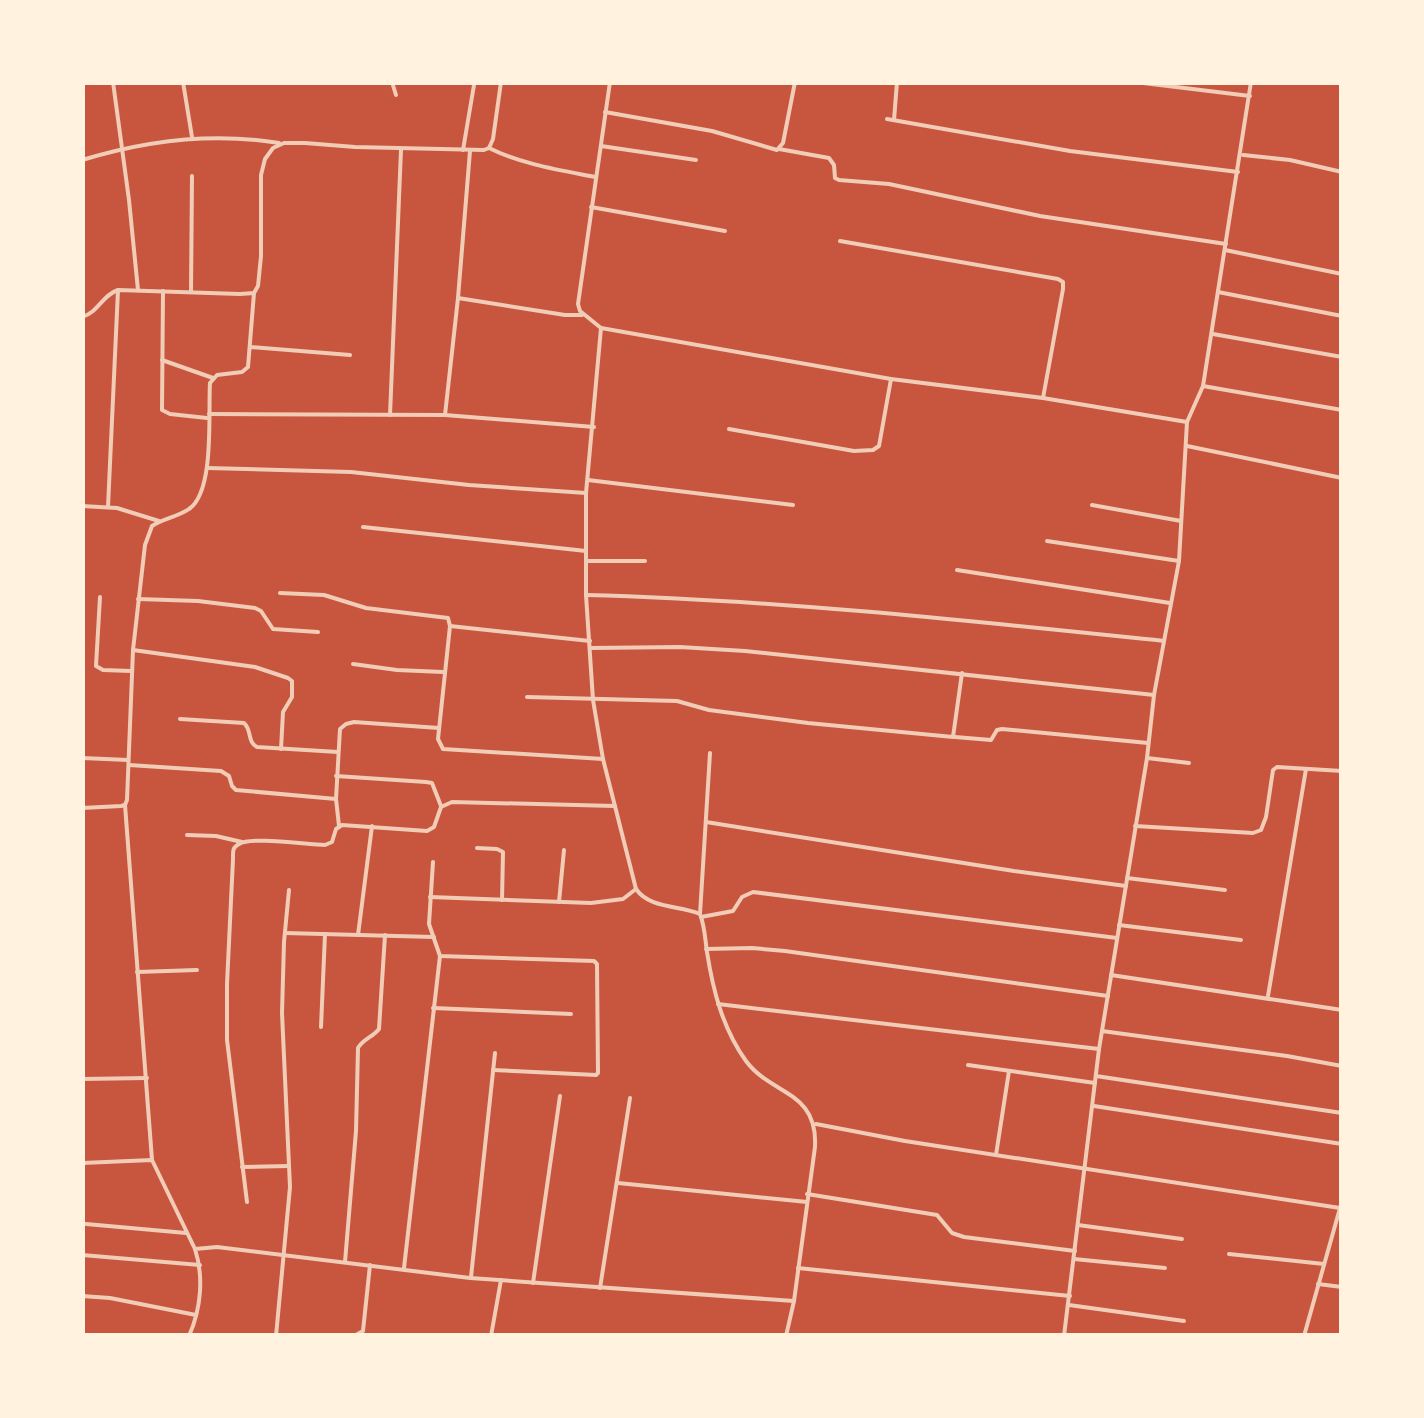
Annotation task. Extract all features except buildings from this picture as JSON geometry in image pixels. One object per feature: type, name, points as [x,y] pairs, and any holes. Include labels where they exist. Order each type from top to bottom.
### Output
[{"type":"street","points":[[113,82],[138,290]]},
{"type":"street","points":[[182,82],[192,137]]},
{"type":"street","points":[[392,82],[396,94]]},
{"type":"street","points":[[489,148],[502,82]]},
{"type":"street","points":[[610,82],[578,304],[585,316],[601,328],[891,380],[1043,398],[1187,422]]},
{"type":"street","points":[[779,149],[796,82]]},
{"type":"street","points":[[898,82],[891,120],[1070,152],[1238,172]]},
{"type":"street","points":[[1135,82],[1250,96]]},
{"type":"street","points":[[1064,1336],[1099,1050],[1178,561],[1187,422],[1203,386],[1251,82]]},
{"type":"street","points":[[463,150],[474,85]]},
{"type":"street","points":[[605,112],[712,131],[761,147],[830,158],[838,180],[889,184],[1040,216],[1226,247],[1342,274]]},
{"type":"street","points":[[82,160],[122,147],[192,137],[470,151],[489,148],[503,156],[595,177]]},
{"type":"street","points":[[189,1336],[198,1315],[200,1265],[152,1160],[125,805],[133,650],[145,545],[152,526],[191,508],[198,500],[207,468],[210,384],[222,373],[246,370],[249,362],[254,293],[262,256],[261,175],[265,158],[284,143]]},
{"type":"street","points":[[601,146],[696,160]]},
{"type":"street","points":[[390,415],[402,148]]},
{"type":"street","points":[[445,415],[470,151]]},
{"type":"street","points":[[1241,155],[1290,160],[1342,172]]},
{"type":"street","points":[[191,292],[192,176]]},
{"type":"street","points":[[591,207],[725,231]]},
{"type":"street","points":[[840,241],[1062,282],[1043,398]]},
{"type":"street","points":[[82,317],[118,290],[254,293]]},
{"type":"street","points":[[108,507],[118,290]]},
{"type":"street","points":[[163,291],[162,410],[170,414],[445,415],[594,427]]},
{"type":"street","points":[[1218,292],[1342,316]]},
{"type":"street","points":[[458,298],[585,316]]},
{"type":"street","points":[[601,328],[586,493],[586,595],[593,700],[603,759],[640,896],[701,916],[733,911],[742,897],[753,892],[1117,938]]},
{"type":"street","points":[[1211,334],[1342,357]]},
{"type":"street","points":[[250,347],[350,354]]},
{"type":"street","points":[[162,360],[213,378]]},
{"type":"street","points":[[729,429],[873,450],[879,446],[891,380]]},
{"type":"street","points":[[1203,386],[1342,410]]},
{"type":"street","points":[[1186,446],[1342,478]]},
{"type":"street","points":[[207,468],[351,472],[586,493]]},
{"type":"street","points":[[588,480],[793,505]]},
{"type":"street","points":[[1092,505],[1181,521]]},
{"type":"street","points":[[82,506],[108,507],[159,522]]},
{"type":"street","points":[[363,528],[586,551]]},
{"type":"street","points":[[1047,541],[1178,561]]},
{"type":"street","points":[[586,562],[646,561]]},
{"type":"street","points":[[957,570],[1170,603]]},
{"type":"street","points":[[280,593],[335,597],[366,608],[448,618],[440,747],[603,759]]},
{"type":"street","points":[[586,595],[888,612],[1164,641]]},
{"type":"street","points":[[100,597],[96,666],[132,672]]},
{"type":"street","points":[[138,599],[255,608],[261,610],[273,629],[318,632]]},
{"type":"street","points":[[450,626],[591,645],[745,651],[1154,695]]},
{"type":"street","points":[[133,650],[255,667],[288,678],[293,690],[283,712],[282,749]]},
{"type":"street","points":[[353,664],[445,672]]},
{"type":"street","points":[[954,736],[962,673]]},
{"type":"street","points":[[527,696],[677,702],[808,723],[991,740],[1002,729],[1148,744]]},
{"type":"street","points":[[180,718],[244,723],[253,745],[338,752]]},
{"type":"street","points":[[188,835],[243,842],[326,845],[332,842],[339,826],[338,734],[346,724],[439,728]]},
{"type":"street","points":[[710,753],[701,916],[718,1004],[729,1033],[749,1066],[803,1105],[814,1124],[794,1301],[786,1336]]},
{"type":"street","points":[[82,758],[221,770],[236,790],[336,799]]},
{"type":"street","points":[[1147,758],[1190,763]]},
{"type":"street","points":[[1135,826],[1253,833],[1261,830],[1266,817],[1272,770],[1277,767],[1342,771]]},
{"type":"street","points":[[1268,998],[1306,769]]},
{"type":"street","points":[[336,776],[432,783],[441,806],[431,830],[339,826]]},
{"type":"street","points":[[441,806],[452,802],[615,806]]},
{"type":"street","points":[[82,808],[125,805]]},
{"type":"street","points":[[706,822],[1126,886]]},
{"type":"street","points":[[358,935],[372,826]]},
{"type":"street","points":[[243,842],[234,850],[226,1018],[246,1202]]},
{"type":"street","points":[[477,848],[503,852],[502,900]]},
{"type":"street","points":[[559,902],[564,850]]},
{"type":"street","points":[[404,1268],[440,956],[429,929],[433,862]]},
{"type":"street","points":[[1127,878],[1225,890]]},
{"type":"street","points":[[430,897],[614,902],[636,889]]},
{"type":"street","points":[[276,1336],[290,1187],[282,1014],[289,890]]},
{"type":"street","points":[[1119,926],[1241,940]]},
{"type":"street","points":[[285,933],[434,936]]},
{"type":"street","points":[[321,1027],[325,934]]},
{"type":"street","points":[[345,1262],[356,1131],[358,1048],[380,1029],[385,935]]},
{"type":"street","points":[[706,948],[785,951],[1108,996]]},
{"type":"street","points":[[440,956],[597,964],[598,1074],[493,1070]]},
{"type":"street","points":[[137,972],[197,970]]},
{"type":"street","points":[[1111,975],[1342,1010]]},
{"type":"street","points":[[718,1004],[1099,1050]]},
{"type":"street","points":[[433,1008],[571,1014]]},
{"type":"street","points":[[1102,1031],[1342,1066]]},
{"type":"street","points":[[470,1278],[495,1053]]},
{"type":"street","points":[[968,1066],[1342,1114]]},
{"type":"street","points":[[996,1155],[1009,1071]]},
{"type":"street","points":[[82,1079],[146,1078]]},
{"type":"street","points":[[533,1283],[560,1096]]},
{"type":"street","points":[[600,1288],[630,1098]]},
{"type":"street","points":[[1092,1106],[1342,1144]]},
{"type":"street","points":[[814,1124],[1340,1208]]},
{"type":"street","points":[[82,1163],[152,1160]]},
{"type":"street","points":[[242,1167],[290,1166]]},
{"type":"street","points":[[618,1183],[807,1202]]},
{"type":"street","points":[[807,1194],[938,1215],[958,1236],[1075,1251]]},
{"type":"street","points":[[1304,1336],[1338,1227],[1342,1201]]},
{"type":"street","points":[[86,1224],[188,1233]]},
{"type":"street","points":[[1078,1226],[1182,1239]]},
{"type":"street","points":[[195,1248],[216,1247],[470,1278],[794,1301]]},
{"type":"street","points":[[1228,1254],[1324,1264]]},
{"type":"street","points":[[82,1255],[200,1265]]},
{"type":"street","points":[[1074,1259],[1165,1268]]},
{"type":"street","points":[[359,1335],[365,1322],[370,1265]]},
{"type":"street","points":[[798,1268],[1070,1296]]},
{"type":"street","points":[[491,1336],[502,1280]]},
{"type":"street","points":[[1318,1284],[1342,1287]]},
{"type":"street","points":[[82,1296],[198,1315]]},
{"type":"street","points":[[1068,1305],[1184,1321]]}]
